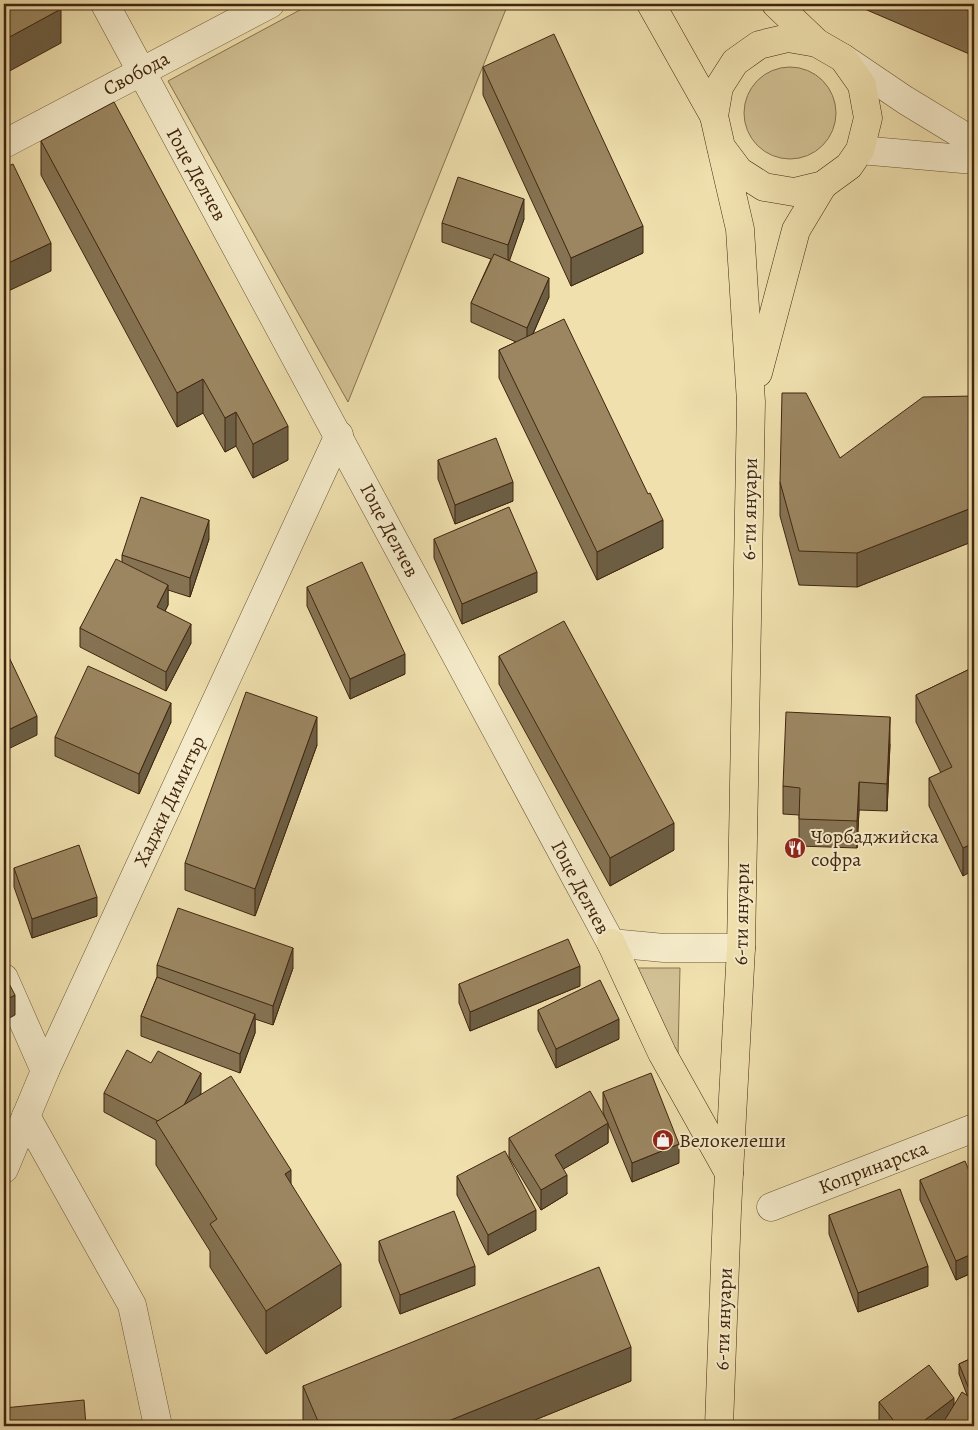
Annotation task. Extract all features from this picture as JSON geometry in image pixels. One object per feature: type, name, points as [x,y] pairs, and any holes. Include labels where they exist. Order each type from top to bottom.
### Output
[{"type":"main road","points":[[651,4],[714,116],[740,229],[751,402]]},
{"type":"main road","points":[[721,147],[738,171],[764,187],[794,192],[823,185],[849,166],[860,150],[868,118],[862,85],[843,58],[817,43],[776,4]]},
{"type":"main road","points":[[714,116],[719,87],[735,62],[759,45],[788,38],[817,43]]},
{"type":"main road","points":[[751,402],[776,297],[796,230],[823,185]]},
{"type":"main road","name":"6-ти януари","points":[[719,1426],[741,948],[751,402]]},
{"type":"main road","points":[[611,943],[662,1053],[730,1173]]},
{"type":"street","name":"Гоце Делчев","points":[[105,4],[339,435],[611,943],[664,948],[741,948]]},
{"type":"street","name":"Свобода","points":[[4,144],[141,70],[270,4]]},
{"type":"street","points":[[843,58],[905,100],[974,142]]},
{"type":"street","points":[[860,150],[974,160]]},
{"type":"street","name":"Хаджи Димитър","points":[[4,1169],[45,1071],[339,435]]},
{"type":"street","points":[[4,978],[45,1071]]},
{"type":"street","points":[[26,1116],[132,1305],[158,1426]]},
{"type":"street","name":"Копринарска","points":[[771,1206],[974,1128]]},
{"type":"shaded area","points":[[311,4],[508,4],[348,402],[168,81]]},
{"type":"shaded area","points":[[790,67],[808,71],[822,81],[832,95],[836,113],[832,131],[822,145],[808,155],[790,159],[772,155],[758,145],[748,131],[744,113],[748,95],[758,81],[772,71]]},
{"type":"shaded area","points":[[632,968],[680,968],[678,1055]]},
{"type":"building","points":[[4,4],[58,4],[61,9],[4,40]]},
{"type":"building","points":[[953,4],[974,4],[974,13]]},
{"type":"building","points":[[554,34],[643,226],[571,258],[483,67]]},
{"type":"building","points":[[114,102],[288,426],[253,444],[236,412],[225,418],[203,379],[177,393],[41,141]]},
{"type":"building","points":[[13,164],[51,243],[4,265],[4,168]]},
{"type":"building","points":[[458,177],[524,199],[508,245],[442,223]]},
{"type":"building","points":[[494,254],[549,278],[527,328],[471,303]]},
{"type":"building","points":[[564,319],[648,494],[650,493],[663,520],[597,552],[499,350]]},
{"type":"building","points":[[782,393],[806,393],[840,458],[923,397],[974,396],[974,507],[857,553],[799,551],[780,482]]},
{"type":"building","points":[[496,438],[513,482],[455,505],[438,460]]},
{"type":"building","points":[[141,497],[209,520],[190,578],[122,555]]},
{"type":"building","points":[[509,507],[537,572],[462,604],[434,539]]},
{"type":"building","points":[[116,559],[168,585],[157,607],[191,624],[166,672],[80,628]]},
{"type":"building","points":[[362,562],[405,654],[350,679],[307,587]]},
{"type":"building","points":[[564,621],[674,823],[610,858],[499,656]]},
{"type":"building","points":[[8,655],[37,716],[4,732],[4,657]]},
{"type":"building","points":[[88,666],[171,703],[139,774],[55,737]]},
{"type":"building","points":[[974,667],[974,843],[963,848],[929,778],[952,767],[916,695]]},
{"type":"building","points":[[246,692],[317,717],[255,889],[185,863]]},
{"type":"building","points":[[786,712],[890,717],[887,784],[859,782],[857,821],[799,819],[800,788],[783,786]]},
{"type":"building","points":[[79,845],[97,897],[32,919],[14,868]]},
{"type":"building","points":[[178,908],[293,948],[273,1006],[157,965]]},
{"type":"building","points":[[568,939],[580,966],[470,1012],[459,984]]},
{"type":"building","points":[[4,974],[15,995],[4,1001]]},
{"type":"building","points":[[157,977],[255,1014],[240,1054],[141,1016]]},
{"type":"building","points":[[600,980],[619,1019],[556,1049],[538,1010]]},
{"type":"building","points":[[127,1050],[151,1063],[158,1051],[201,1073],[184,1105],[158,1121],[104,1093]]},
{"type":"building","points":[[651,1073],[679,1144],[632,1163],[603,1092]]},
{"type":"building","points":[[231,1076],[291,1170],[285,1174],[341,1264],[266,1311],[210,1224],[217,1219],[156,1122]]},
{"type":"building","points":[[590,1091],[608,1123],[555,1155],[567,1175],[541,1190],[509,1138]]},
{"type":"building","points":[[505,1151],[536,1210],[488,1235],[457,1176]]},
{"type":"building","points":[[965,1161],[974,1183],[974,1253],[956,1261],[920,1180]]},
{"type":"building","points":[[900,1189],[928,1266],[858,1293],[829,1215]]},
{"type":"building","points":[[454,1211],[475,1266],[400,1295],[379,1241]]},
{"type":"building","points":[[599,1267],[631,1347],[436,1426],[320,1426],[303,1386]]},
{"type":"building","points":[[974,1357],[974,1393],[971,1394],[959,1364]]},
{"type":"building","points":[[929,1365],[954,1398],[917,1426],[898,1426],[879,1402]]},
{"type":"building","points":[[962,1392],[974,1400],[974,1426],[941,1426]]},
{"type":"building","points":[[84,1400],[86,1426],[4,1426],[4,1408]]},
{"type":"place","name":"Чорбаджийска софра","points":[[795,848]]},
{"type":"place","name":"Велокелеши","points":[[663,1140]]}]
